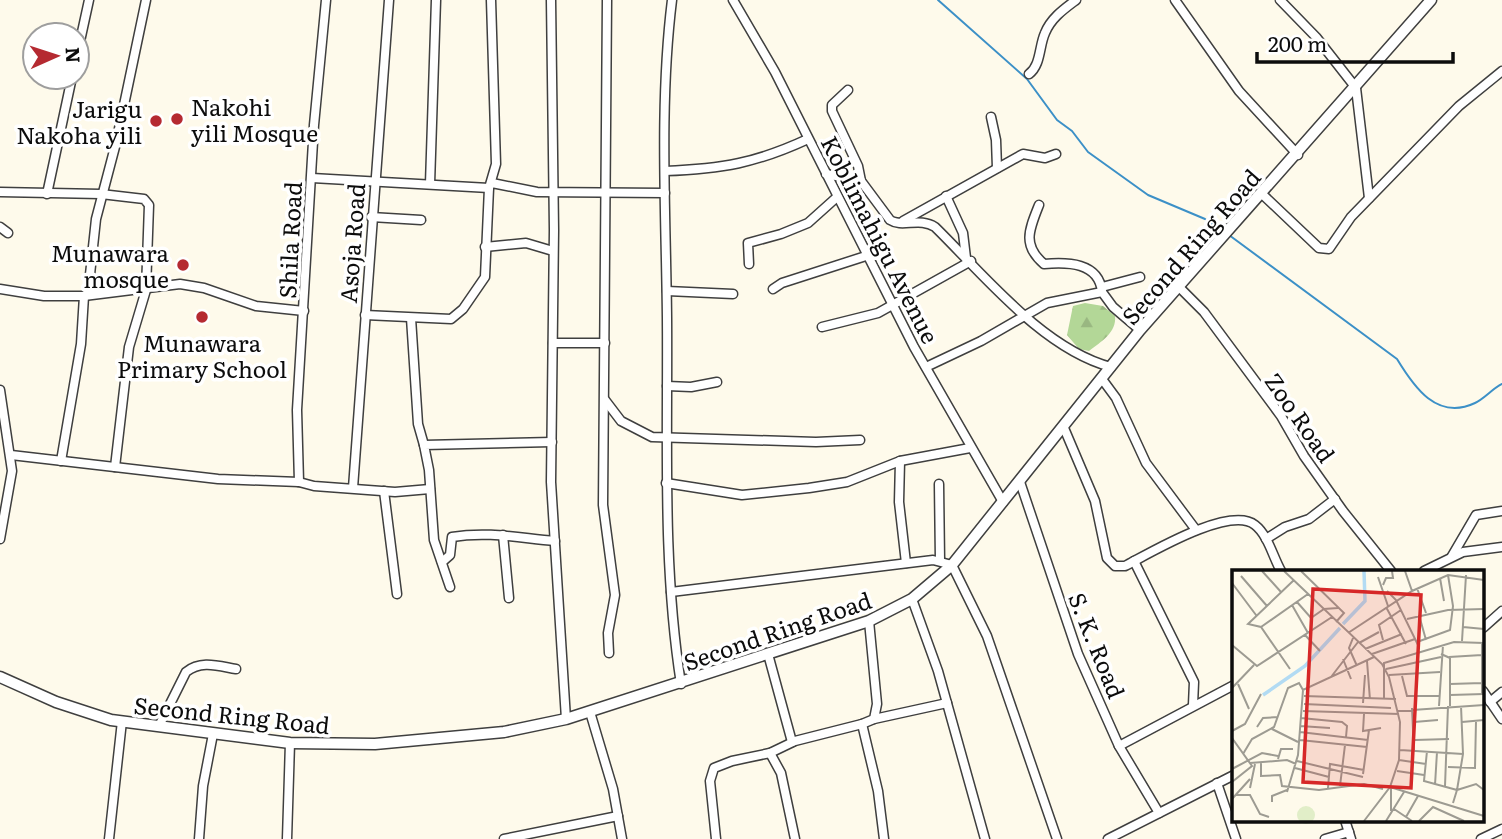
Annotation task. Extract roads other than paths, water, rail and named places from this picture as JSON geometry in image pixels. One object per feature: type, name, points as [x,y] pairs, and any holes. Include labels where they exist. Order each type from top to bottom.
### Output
[{"type":"street","points":[[84,21],[89,0]]},
{"type":"street","points":[[61,461],[82,344],[84,296],[88,293],[102,194],[116,143],[146,0]]},
{"type":"street","name":"Shila Road","points":[[299,482],[298,410],[326,0]]},
{"type":"street","name":"Asoja Road","points":[[353,488],[389,0]]},
{"type":"street","points":[[430,184],[436,0]]},
{"type":"street","points":[[365,315],[447,319],[456,316],[485,277],[491,185],[496,164],[491,0]]},
{"type":"street","points":[[551,0],[552,442],[566,719]]},
{"type":"street","points":[[607,0],[604,191],[607,289],[603,505],[615,594],[608,633],[609,653]]},
{"type":"street","points":[[672,0],[665,171],[666,483],[671,592],[681,684]]},
{"type":"street","name":"Koblimahigu Avenue","points":[[733,0],[775,72],[926,367],[1001,498]]},
{"type":"street","points":[[1029,74],[1037,62],[1045,32],[1062,10],[1076,0]]},
{"type":"street","points":[[1175,0],[1239,91],[1298,155]]},
{"type":"street","points":[[1280,0],[1316,37],[1356,88],[1370,198]]},
{"type":"street","name":"Second Ring Road","points":[[0,677],[56,702],[122,721],[290,743],[375,744],[504,732],[566,719],[869,621],[912,599],[952,565],[1001,498],[1020,482],[1140,330],[1227,230],[1298,155],[1431,0]]},
{"type":"street","points":[[1261,193],[1324,250],[1329,249],[1344,225],[1459,106],[1502,71]]},
{"type":"street","points":[[848,90],[832,105],[832,111],[858,166],[861,181],[890,220],[896,224],[1023,155],[1045,158],[1056,154]]},
{"type":"street","points":[[47,194],[69,91]]},
{"type":"street","points":[[991,117],[996,140],[997,168]]},
{"type":"street","points":[[665,171],[740,165],[759,160],[808,139]]},
{"type":"street","points":[[826,174],[861,181]]},
{"type":"street","points":[[312,178],[491,185],[519,191],[665,193]]},
{"type":"street","points":[[0,192],[102,194],[147,202],[146,290],[129,347],[115,467]]},
{"type":"street","points":[[946,196],[963,233],[968,259]]},
{"type":"street","points":[[749,264],[746,251],[748,243],[808,223],[837,197]]},
{"type":"street","points":[[1039,205],[1028,232],[1027,242],[1033,254],[1044,264],[1080,264],[1093,273],[1113,307],[1140,330]]},
{"type":"street","points":[[371,217],[421,220]]},
{"type":"street","points":[[903,222],[929,223],[1025,316],[1068,348],[1111,367]]},
{"type":"street","points":[[0,227],[8,233]]},
{"type":"street","points":[[485,247],[526,243],[553,251]]},
{"type":"street","points":[[773,289],[782,283],[869,255]]},
{"type":"street","points":[[822,327],[868,317],[968,259]]},
{"type":"street","points":[[926,367],[1058,299],[1102,290],[1140,277]]},
{"type":"street","points":[[0,289],[44,296],[84,296],[180,284],[196,286],[256,306],[304,311]]},
{"type":"street","name":"Zoo Road","points":[[1178,286],[1204,312],[1281,416],[1335,499],[1390,570]]},
{"type":"street","points":[[667,290],[733,294]]},
{"type":"street","points":[[411,318],[418,424],[430,489],[432,528],[450,587]]},
{"type":"street","points":[[553,343],[605,343]]},
{"type":"street","points":[[1102,379],[1116,398],[1146,463],[1196,530]]},
{"type":"street","points":[[667,386],[691,387],[716,382]]},
{"type":"street","points":[[0,390],[11,455],[11,485],[0,539]]},
{"type":"street","points":[[605,399],[621,421],[640,433],[667,438],[816,442],[860,440]]},
{"type":"street","points":[[1064,428],[1095,501],[1107,558],[1115,566],[1134,561],[1196,530],[1244,520],[1258,527],[1281,570]]},
{"type":"street","points":[[424,445],[552,442]]},
{"type":"street","points":[[666,483],[742,495],[838,484],[900,461],[970,448]]},
{"type":"street","points":[[11,455],[218,479],[299,482],[384,491],[430,489]]},
{"type":"street","points":[[900,461],[899,502],[906,563]]},
{"type":"street","name":"S. K. Road","points":[[1020,482],[1069,629],[1119,746],[1159,813]]},
{"type":"street","points":[[939,484],[940,561]]},
{"type":"street","points":[[384,491],[397,594]]},
{"type":"street","points":[[1266,539],[1285,527],[1309,519],[1335,499]]},
{"type":"street","points":[[1452,556],[1476,516],[1502,511]]},
{"type":"street","points":[[442,562],[450,555],[452,537],[477,533],[555,541]]},
{"type":"street","points":[[503,535],[509,598]]},
{"type":"street","points":[[1426,570],[1452,556],[1502,547]]},
{"type":"street","points":[[671,592],[906,563],[940,561],[952,565],[987,636],[1058,839]]},
{"type":"street","points":[[1134,561],[1194,682],[1193,705]]},
{"type":"street","points":[[912,599],[947,703],[985,839]]},
{"type":"street","points":[[1484,627],[1502,611]]},
{"type":"street","points":[[869,621],[877,704],[874,719]]},
{"type":"street","points":[[768,653],[792,741]]},
{"type":"street","points":[[159,726],[186,672],[194,665],[208,664],[236,669]]},
{"type":"street","points":[[1119,746],[1232,686]]},
{"type":"street","points":[[1490,702],[1502,692]]},
{"type":"street","points":[[1484,693],[1502,719]]},
{"type":"street","points":[[716,839],[710,781],[714,768],[732,761],[770,753],[792,741],[947,703]]},
{"type":"street","points":[[590,712],[622,839]]},
{"type":"street","points":[[109,839],[122,721]]},
{"type":"street","points":[[862,724],[878,791],[884,839]]},
{"type":"street","points":[[199,839],[203,786],[213,734]]},
{"type":"street","points":[[287,839],[290,743]]},
{"type":"street","points":[[770,753],[781,773],[795,839]]},
{"type":"street","points":[[1108,839],[1133,829],[1232,776]]},
{"type":"street","points":[[1217,783],[1236,839]]},
{"type":"street","points":[[504,839],[618,816]]},
{"type":"street","points":[[1133,829],[1136,839]]},
{"type":"street","points":[[1481,839],[1502,830]]},
{"type":"street","points":[[1325,839],[1350,836]]},
{"type":"waterway","points":[[938,0],[1027,79],[1057,120],[1072,131],[1088,152],[1148,195],[1205,219],[1221,230]]},
{"type":"waterway","points":[[1229,235],[1397,359],[1419,390],[1438,404],[1449,408],[1461,407],[1478,401],[1502,384]]},
{"type":"place","name":"Nakohi yili Mosque","points":[[177,119]]},
{"type":"place","name":"Jarigu Nakoha yili","points":[[156,121]]},
{"type":"place","name":"Munawara mosque","points":[[183,265]]},
{"type":"place","name":"Munawara Primary School","points":[[202,317]]}]
